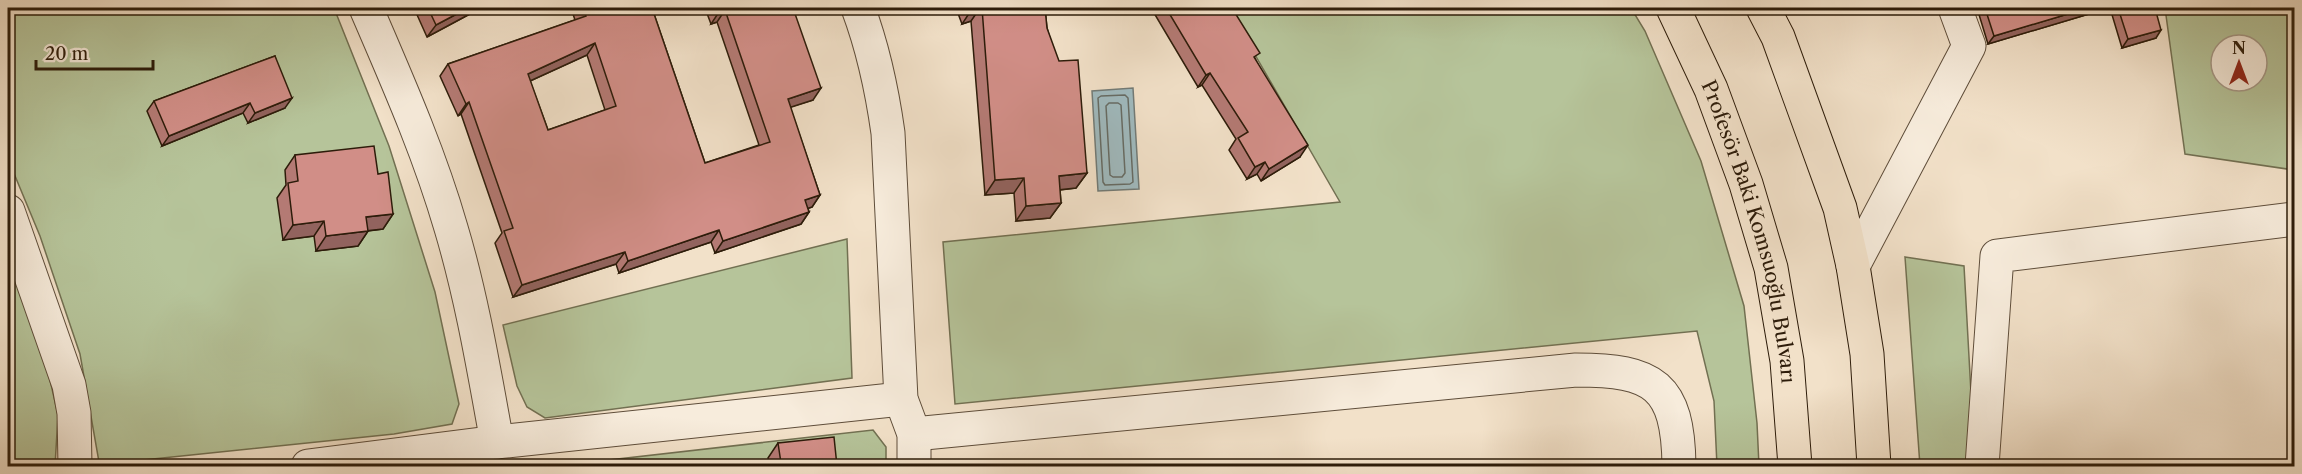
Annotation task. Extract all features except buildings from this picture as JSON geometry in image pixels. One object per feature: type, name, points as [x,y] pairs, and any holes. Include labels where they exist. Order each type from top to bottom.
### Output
[{"type":"main road","name":"Profesör Baki Komsuoğlu Bulvarı","points":[[1673,8],[1711,89],[1746,184],[1772,268],[1787,361],[1795,466]]},
{"type":"main road","points":[[1763,8],[1778,37],[1840,208],[1853,266],[1867,354],[1874,466]]},
{"type":"street","points":[[366,8],[417,125],[452,229],[477,336],[497,442]]},
{"type":"street","points":[[858,8],[875,64],[888,133],[901,399],[914,434],[914,466]]},
{"type":"street","points":[[1853,266],[1969,46],[1955,8]]},
{"type":"street","points":[[8,211],[69,385],[74,413],[75,466]]},
{"type":"street","points":[[1982,466],[1997,256],[2295,219]]},
{"type":"street","points":[[914,434],[1564,371],[1610,370],[1643,377],[1662,393],[1673,412],[1680,466]]},
{"type":"street","points":[[308,466],[497,442],[901,399]]},
{"type":"green space","points":[[8,8],[334,8],[389,146],[435,292],[459,404],[452,424],[394,434],[124,462],[99,462],[80,354],[40,236],[8,159]]},
{"type":"green space","points":[[1228,8],[1631,8],[1645,31],[1701,161],[1744,306],[1757,423],[1759,466],[1717,466],[1714,401],[1697,331],[955,404],[943,242],[1340,202]]},
{"type":"green space","points":[[2165,8],[2294,8],[2294,170],[2185,154]]},
{"type":"green space","points":[[847,239],[852,378],[545,418],[527,407],[517,386],[503,325]]},
{"type":"green space","points":[[8,248],[45,358],[58,415],[55,466],[8,466]]},
{"type":"green space","points":[[1905,257],[1964,266],[1975,466],[1920,466]]},
{"type":"green space","points":[[873,430],[886,447],[886,466],[556,466]]},
{"type":"water","points":[[1133,88],[1139,189],[1098,191],[1092,91]]}]
